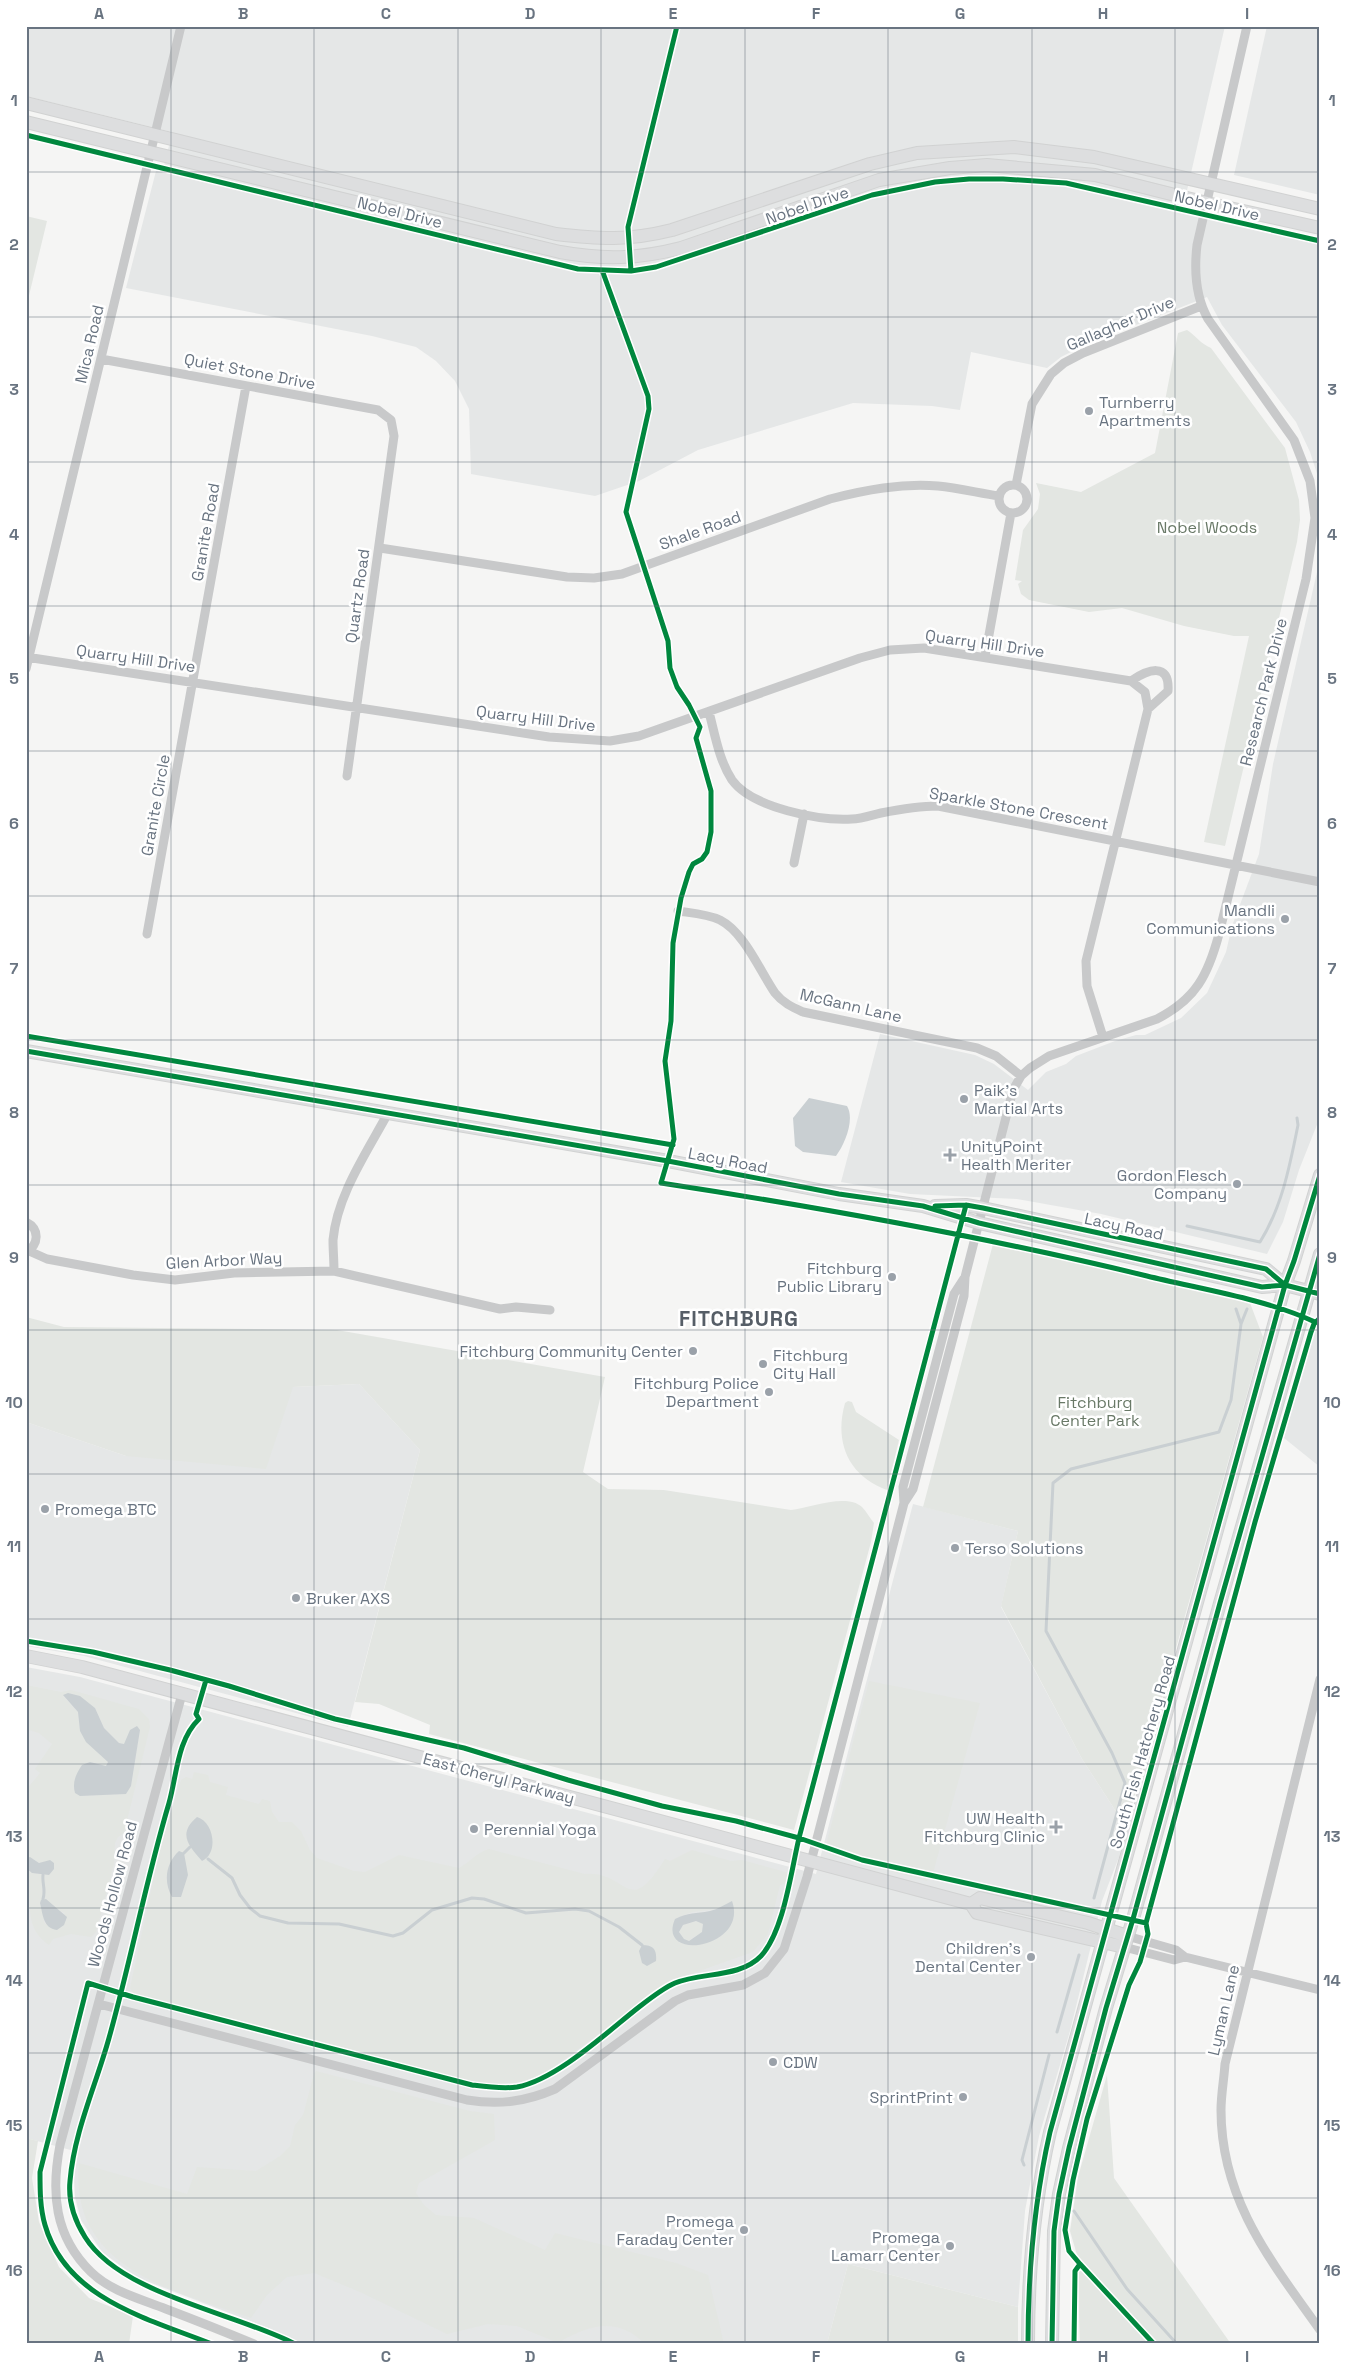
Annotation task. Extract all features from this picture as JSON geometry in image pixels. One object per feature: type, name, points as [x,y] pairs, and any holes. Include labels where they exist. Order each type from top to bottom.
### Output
[{"type":"main road","name":"Nobel Drive","points":[[26,103],[556,234],[606,239],[645,237],[672,230],[870,164],[917,153],[1014,147],[1075,154],[1320,209]]},
{"type":"main road","name":"Nobel Drive","points":[[26,122],[560,252],[592,258],[630,258],[676,249],[879,180],[950,168],[987,165],[1096,175],[1207,203],[1320,228]]},
{"type":"main road","name":"Lacy Road","points":[[26,1051],[668,1161],[839,1194],[923,1206],[979,1222],[1262,1287],[1284,1285],[1314,1293]]},
{"type":"main road","name":"South Fish Hatchery Road","points":[[1028,2344],[1030,2257],[1043,2162],[1284,1285],[1294,1261],[1320,1175]]},
{"type":"main road","name":"Lacy Road","points":[[923,1206],[966,1205],[983,1208],[1266,1270],[1284,1285]]},
{"type":"main road","points":[[1052,2344],[1052,2253],[1059,2194],[1071,2138],[1126,1941],[1314,1293],[1320,1254]]},
{"type":"main road","name":"East Cheryl Parkway","points":[[26,1656],[82,1667],[971,1904],[978,1913],[1104,1935],[1126,1941]]},
{"type":"street","name":"Mica Road","points":[[26,668],[181,26]]},
{"type":"street","name":"Research Park Drive","points":[[99,2004],[467,2100],[495,2104],[537,2097],[555,2089],[675,2001],[688,1995],[743,1985],[764,1973],[784,1949],[811,1862],[904,1503],[903,1487],[954,1294],[965,1276],[1009,1101],[1021,1076],[1049,1056],[1157,1019],[1184,1003],[1196,990],[1213,957],[1306,579],[1315,518],[1310,481],[1294,440],[1201,306],[1195,264],[1246,26]]},
{"type":"street","points":[[298,188],[302,171]]},
{"type":"street","name":"Gallagher Drive","points":[[1016,484],[1032,404],[1051,374],[1064,363],[1083,353],[1201,306]]},
{"type":"street","name":"Quiet Stone Drive","points":[[101,359],[378,410],[391,420]]},
{"type":"street","name":"Granite Road","points":[[193,682],[246,386]]},
{"type":"street","name":"Quartz Road","points":[[346,776],[380,548],[394,436],[391,420]]},
{"type":"street","points":[[1016,484],[1024,490],[1027,504],[1020,511],[1011,513],[1002,508],[999,496],[1004,488],[1016,484]]},
{"type":"street","name":"Shale Road","points":[[380,548],[567,577],[594,578],[622,574],[854,492],[906,486],[937,486],[999,496]]},
{"type":"street","points":[[986,656],[1011,513]]},
{"type":"street","name":"Quarry Hill Drive","points":[[28,658],[549,737],[610,741],[639,736],[860,658],[890,650],[924,648],[986,656],[1131,681],[1145,692],[1148,709]]},
{"type":"street","points":[[1103,1037],[1087,986],[1086,961],[1148,709],[1168,691],[1169,683],[1166,676],[1160,671],[1151,670],[1131,681]]},
{"type":"street","name":"Granite Circle","points":[[147,934],[193,682]]},
{"type":"street","name":"Sparkle Stone Crescent","points":[[709,712],[719,752],[733,781],[747,795],[765,804],[804,814],[853,819],[917,806],[938,806],[1320,882]]},
{"type":"street","points":[[794,863],[804,814]]},
{"type":"street","name":"McGann Lane","points":[[678,910],[713,917],[727,924],[740,937],[778,998],[792,1007],[977,1048],[996,1056],[1021,1076]]},
{"type":"street","points":[[334,1271],[333,1240],[339,1212],[359,1166],[388,1114]]},
{"type":"street","name":"Glen Arbor Way","points":[[26,1222],[33,1227],[36,1238],[33,1247],[28,1251],[47,1259],[133,1275],[175,1280],[234,1273],[334,1271],[500,1309],[516,1307],[550,1310]]},
{"type":"street","name":"Lyman Lane","points":[[1320,1679],[1225,2064],[1221,2109],[1227,2165],[1238,2203],[1253,2232],[1320,2330]]},
{"type":"street","name":"Woods Hollow Road","points":[[182,1694],[60,2145],[54,2193],[58,2215],[65,2234],[91,2272],[110,2285],[254,2344]]},
{"type":"street","points":[[1126,1941],[1176,1950],[1185,1957],[1320,1990]]},
{"type":"shaded area","points":[[26,26],[1225,26],[1182,212],[1320,244],[1320,483],[1310,452],[1296,422],[1222,325],[1207,297],[1085,345],[1061,357],[1047,368],[971,352],[960,410],[932,406],[853,403],[698,450],[639,481],[595,496],[471,474],[469,409],[455,381],[436,361],[416,347],[372,336],[126,288],[156,171],[165,163],[172,132],[26,96]]},
{"type":"shaded area","points":[[1267,26],[1320,26],[1320,195],[1234,175]]},
{"type":"shaded area","points":[[1320,559],[1320,1117],[1299,1170],[1283,1222],[1267,1254],[1101,1214],[1017,1199],[910,1194],[841,1182],[880,1034],[975,1055],[994,1064],[1028,1090],[1046,1072],[1066,1064],[1076,1056],[1115,1041],[1136,1035],[1145,1035],[1181,1018],[1207,993],[1226,952],[1232,926],[1259,854],[1273,764]]},
{"type":"shaded area","points":[[809,1098],[847,1106],[850,1118],[848,1131],[843,1145],[836,1156],[803,1152],[795,1146],[793,1118]]},
{"type":"shaded area","points":[[1320,1322],[1320,1467],[1284,1438],[1314,1328]]},
{"type":"shaded area","points":[[359,1384],[420,1450],[348,1727],[84,1656],[26,1646],[26,1422],[126,1456],[293,1387]]},
{"type":"shaded area","points":[[913,1504],[1018,1531],[1001,1607],[1082,1759],[1126,1827],[1119,1857],[1102,1901],[1070,2031],[1039,2136],[1025,2211],[1018,2307],[848,2264],[827,2344],[301,2344],[271,2329],[136,2277],[102,2252],[81,2220],[75,2197],[74,2177],[78,2152],[26,2138],[26,1667],[80,1677],[816,1874]]},
{"type":"shaded area","points":[[68,1693],[80,1696],[95,1708],[104,1728],[119,1743],[124,1744],[130,1730],[137,1726],[140,1730],[131,1786],[126,1794],[80,1796],[75,1793],[75,1778],[82,1765],[90,1762],[106,1766],[108,1762],[86,1742],[80,1731],[78,1712],[63,1695]]},
{"type":"shaded area","points":[[197,1817],[207,1825],[211,1831],[212,1838],[211,1851],[202,1861],[189,1845],[186,1834],[191,1823]]},
{"type":"shaded area","points":[[179,1851],[184,1853],[188,1875],[181,1897],[172,1897],[167,1885],[167,1872],[171,1861]]},
{"type":"shaded area","points":[[30,1857],[39,1863],[50,1860],[54,1863],[54,1869],[49,1875],[32,1873],[26,1868],[26,1858]]},
{"type":"shaded area","points":[[46,1899],[67,1917],[64,1925],[57,1930],[49,1927],[44,1920],[40,1903],[41,1900]]},
{"type":"shaded area","points":[[732,1901],[734,1917],[728,1930],[716,1939],[703,1944],[689,1945],[678,1941],[673,1933],[675,1919],[688,1914],[713,1910]],"holes":[[[696,1921],[703,1924],[702,1932],[689,1941],[684,1939],[679,1932],[683,1925]]]},
{"type":"shaded area","points":[[642,1945],[652,1947],[656,1954],[656,1961],[647,1966],[642,1963],[639,1951]]},
{"type":"green space","points":[[26,216],[47,221],[26,308]]},
{"type":"green space","name":"Nobel Woods","points":[[1187,330],[1211,348],[1285,448],[1299,500],[1300,520],[1297,542],[1225,846],[1204,842],[1249,636],[1234,636],[1184,626],[1122,608],[1089,612],[1029,600],[1021,594],[1018,584],[1022,581],[1015,580],[1023,530],[1038,509],[1040,494],[1036,483],[1081,492],[1155,453],[1178,333]]},
{"type":"green space","name":"Fitchburg Center Park","points":[[993,1244],[1028,1249],[1250,1303],[1263,1337],[1126,1827],[1082,1759],[1001,1606],[1018,1531],[923,1507]]},
{"type":"green space","points":[[26,1317],[64,1327],[337,1330],[605,1377],[583,1472],[608,1489],[664,1490],[791,1510],[838,1501],[855,1503],[862,1507],[874,1523],[871,1542],[794,1830],[429,1734],[430,1725],[379,1704],[355,1702],[420,1450],[359,1384],[293,1387],[266,1469],[126,1456],[26,1422]]},
{"type":"green space","points":[[848,1401],[852,1402],[856,1412],[899,1440],[887,1490],[862,1476],[847,1456],[841,1431],[845,1403]]},
{"type":"green space","points":[[869,1681],[980,1703],[933,1873],[927,1881],[833,1856],[828,1853],[826,1845]]},
{"type":"green space","points":[[26,1685],[61,1692],[71,1690],[139,1709],[149,1719],[150,1727],[124,1833],[118,1837],[115,1843],[114,1864],[96,1932],[91,1937],[71,1934],[53,1939],[49,1945],[38,1935],[32,1923],[26,1868],[32,1873],[49,1875],[48,1861],[39,1863],[34,1859],[26,1858],[26,1790],[40,1773],[35,1769],[52,1744],[39,1733],[26,1729]],"holes":[[[63,1696],[95,1708],[104,1728],[119,1743],[124,1744],[140,1730],[131,1786],[126,1794],[80,1796],[82,1765],[90,1762],[107,1766],[108,1762],[80,1731],[78,1712]],[[40,1903],[65,1913],[45,1924]]]},
{"type":"green space","points":[[194,1772],[208,1775],[210,1782],[228,1787],[226,1795],[259,1804],[262,1799],[270,1801],[272,1812],[279,1822],[292,1822],[301,1831],[310,1850],[317,1858],[354,1871],[365,1872],[399,1855],[459,1868],[481,1852],[489,1849],[585,1874],[600,1875],[635,1890],[643,1887],[665,1859],[670,1861],[692,1850],[731,1861],[742,1860],[789,1873],[786,1883],[780,1885],[768,1934],[753,1952],[671,1981],[544,2074],[525,2081],[509,2084],[472,2082],[133,1994],[130,1988],[160,1849],[181,1780],[186,1777],[192,1779]],"holes":[[[734,1907],[728,1928],[716,1938],[709,1941],[679,1943],[675,1919],[692,1912]]]},
{"type":"green space","points":[[696,1921],[703,1924],[702,1932],[688,1941],[684,1939],[679,1932],[683,1925]]},
{"type":"green space","points":[[316,2071],[470,2111],[494,2114],[495,2140],[419,2183],[416,2193],[424,2205],[436,2215],[474,2218],[545,2250],[555,2233],[676,2263],[708,2275],[724,2344],[645,2344],[624,2330],[603,2326],[581,2332],[558,2343],[517,2326],[488,2324],[447,2334],[360,2292],[314,2273],[287,2277],[267,2295],[251,2318],[160,2285],[132,2270],[108,2251],[91,2228],[80,2199],[79,2163],[187,2194],[197,2167],[256,2171],[280,2156],[290,2146],[295,2125],[303,2115]]},
{"type":"green space","points":[[1107,2075],[1114,2178],[1231,2344],[1080,2344],[1077,2255],[1070,2231],[1078,2177]]},
{"type":"green space","points":[[26,2138],[38,2141],[32,2178],[39,2222],[59,2267],[89,2298],[133,2316],[129,2344],[26,2344]]},
{"type":"green space","points":[[848,2264],[1018,2307],[1018,2344],[827,2344]]},
{"type":"waterway","points":[[1187,1226],[1260,1242],[1268,1229],[1280,1200],[1292,1155],[1298,1125],[1297,1118]]},
{"type":"waterway","points":[[1236,1309],[1241,1324]]},
{"type":"waterway","points":[[1094,1898],[1125,1783],[1112,1753],[1046,1631],[1053,1483],[1071,1469],[1219,1432],[1231,1400],[1241,1324],[1247,1309]]},
{"type":"waterway","points":[[184,1853],[190,1847]]},
{"type":"waterway","points":[[208,1859],[232,1878],[240,1895],[250,1908],[260,1916],[288,1923],[339,1924],[393,1936],[403,1933],[432,1910],[472,1898],[484,1899],[526,1913],[575,1909],[589,1911],[619,1927],[642,1945]]},
{"type":"waterway","points":[[43,1875],[43,1899]]},
{"type":"waterway","points":[[1057,2032],[1079,1955]]},
{"type":"waterway","points":[[1024,2165],[1022,2160],[1049,2055]]},
{"type":"waterway","points":[[1074,2211],[1127,2289],[1177,2344]]},
{"type":"cycle path","points":[[631,271],[628,227],[677,26]]},
{"type":"cycle path","points":[[26,135],[578,269],[631,271],[656,267],[872,195],[935,182],[969,179],[1066,183],[1320,241]]},
{"type":"cycle path","points":[[602,270],[648,396],[649,409],[626,512],[668,641],[670,668],[677,687],[700,727],[696,738],[711,791],[711,832],[707,852],[702,859],[693,864],[689,872],[681,898],[673,943],[671,1021],[665,1061],[674,1139],[661,1183],[844,1213],[966,1236],[1232,1295],[1276,1307],[1315,1322]]},
{"type":"cycle path","points":[[26,1036],[673,1145]]},
{"type":"cycle path","points":[[26,1051],[668,1161],[839,1194],[923,1206],[979,1223],[1262,1287],[1285,1285],[1320,1294]]},
{"type":"cycle path","points":[[1028,2344],[1029,2290],[1033,2237],[1044,2158],[1050,2132],[1285,1285],[1320,1175]]},
{"type":"cycle path","points":[[935,1206],[966,1205],[983,1208],[1266,1269],[1285,1285]]},
{"type":"cycle path","points":[[212,2344],[137,2315],[90,2289],[71,2271],[56,2250],[45,2225],[41,2206],[40,2172],[88,1983],[133,1997],[472,2085],[506,2088],[532,2083],[547,2076],[594,2044],[649,1999],[675,1983],[742,1968],[761,1956],[776,1932],[786,1900],[799,1838],[966,1205]]},
{"type":"cycle path","points":[[1052,2344],[1054,2231],[1059,2194],[1069,2148],[1106,2008],[1133,1919],[1220,1603],[1320,1254]]},
{"type":"cycle path","points":[[1074,2344],[1075,2271],[1080,2264],[1069,2251],[1065,2230],[1073,2180],[1087,2119],[1129,1985],[1140,1962],[1148,1934],[1146,1923],[1255,1522],[1311,1332],[1314,1324],[1320,1318]]},
{"type":"cycle path","points":[[26,1641],[93,1652],[170,1670],[335,1719],[464,1748],[662,1806],[736,1821],[799,1838],[862,1860],[1146,1923]]},
{"type":"cycle path","points":[[206,1680],[196,1714],[199,1719],[192,1727],[182,1747],[117,2009],[76,2145],[72,2163],[70,2196],[75,2218],[85,2237],[102,2257],[125,2274],[181,2301],[271,2333],[295,2344]]},
{"type":"cycle path","points":[[1080,2264],[1154,2344]]},
{"type":"place","name":"Turnberry Apartments","points":[[1089,411]]},
{"type":"place","name":"Mandli Communications","points":[[1285,919]]},
{"type":"place","name":"Paik's Martial Arts","points":[[964,1099]]},
{"type":"place","name":"UnityPoint Health Meriter","points":[[950,1155]]},
{"type":"place","name":"Gordon Flesch Company","points":[[1237,1184]]},
{"type":"place","name":"Fitchburg Public Library","points":[[892,1277]]},
{"type":"place","name":"Fitchburg Community Center","points":[[693,1351]]},
{"type":"place","name":"Fitchburg City Hall","points":[[763,1364]]},
{"type":"place","name":"Fitchburg Police Department","points":[[769,1392]]},
{"type":"place","name":"Promega BTC","points":[[45,1509]]},
{"type":"place","name":"Terso Solutions","points":[[955,1548]]},
{"type":"place","name":"Bruker AXS","points":[[296,1598]]},
{"type":"place","name":"UW Health Fitchburg Clinic","points":[[1056,1827]]},
{"type":"place","name":"Perennial Yoga","points":[[474,1829]]},
{"type":"place","name":"Children's Dental Center","points":[[1031,1957]]},
{"type":"place","name":"CDW","points":[[773,2062]]},
{"type":"place","name":"SprintPrint","points":[[963,2097]]},
{"type":"place","name":"Promega Faraday Center","points":[[744,2230]]},
{"type":"place","name":"Promega Lamarr Center","points":[[950,2246]]},
{"type":"district","name":"FITCHBURG","points":[[739,1319]]}]
